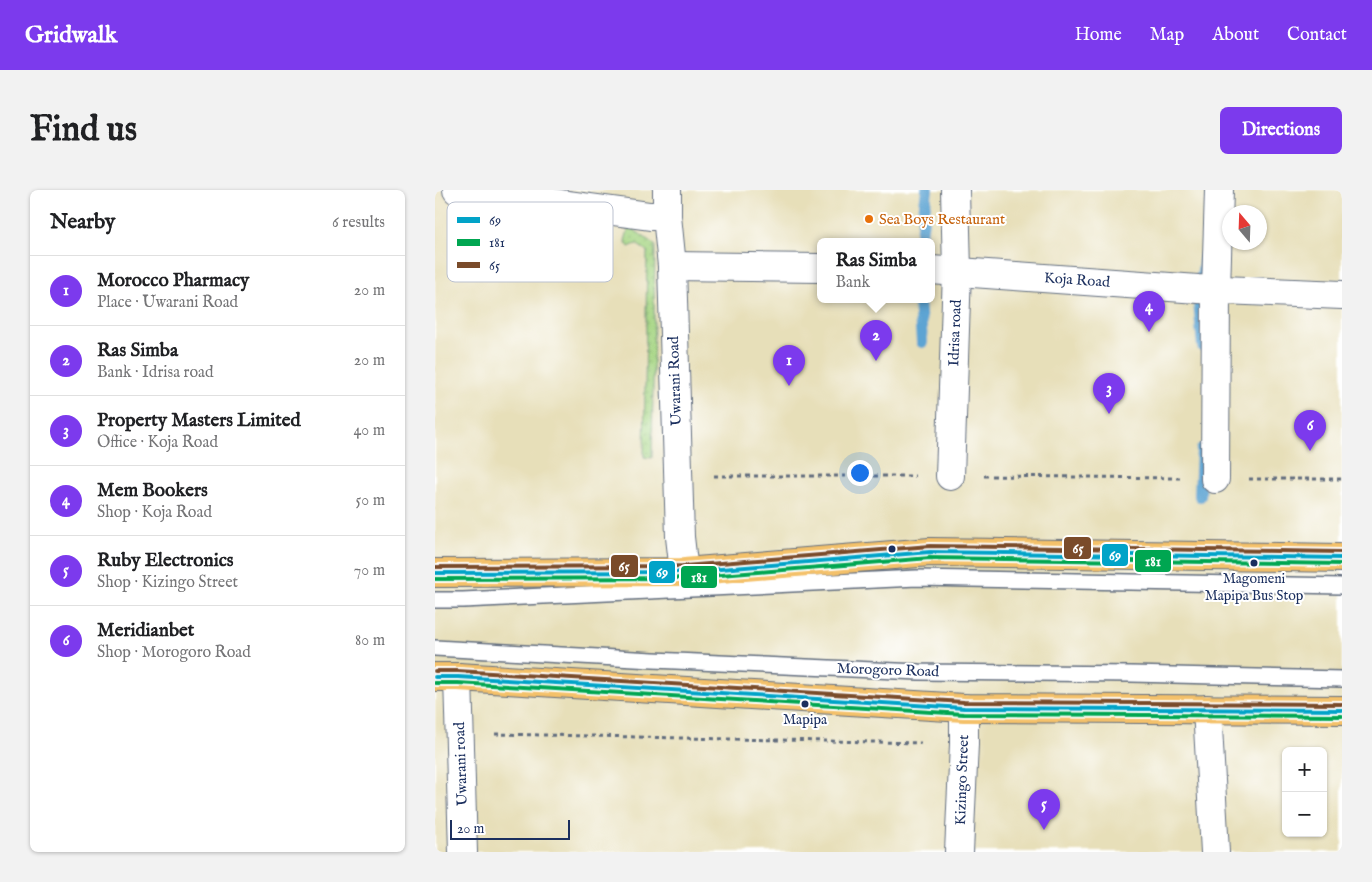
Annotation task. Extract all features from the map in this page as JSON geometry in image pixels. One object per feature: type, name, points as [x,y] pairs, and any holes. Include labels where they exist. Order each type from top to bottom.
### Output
[{"type":"highway","points":[[435,573],[684,572],[930,552],[1342,558]]},
{"type":"highway","points":[[447,677],[964,708],[1342,710]]},
{"type":"street","points":[[457,190],[547,202]]},
{"type":"street","name":"Idrisa road","points":[[950,476],[944,271],[955,190]]},
{"type":"street","points":[[1215,479],[1216,290],[1219,190]]},
{"type":"street","points":[[613,211],[651,216],[667,203]]},
{"type":"street","name":"Uwarani Road","points":[[667,203],[672,266],[680,537],[684,572]]},
{"type":"street","points":[[672,266],[817,268]]},
{"type":"street","name":"Koja Road","points":[[944,271],[1216,290],[1342,295]]},
{"type":"street","name":"Uwarani road","points":[[447,677],[460,734],[463,852]]},
{"type":"street","name":"Kizingo Street","points":[[959,852],[964,708]]},
{"type":"street","points":[[1207,709],[1215,852]]},
{"type":"lane","points":[[435,600],[473,600],[917,578],[1342,586]]},
{"type":"lane","name":"Morogoro Road","points":[[435,648],[919,672],[1131,674],[1342,679]]},
{"type":"path","points":[[678,476],[1342,479]]},
{"type":"path","points":[[460,734],[964,744]]},
{"type":"green space","points":[[629,226],[655,245],[652,458],[644,457],[647,251],[636,244],[629,247],[625,241]]},
{"type":"waterway","points":[[921,238],[927,190]]},
{"type":"waterway","points":[[1203,346],[1198,289],[1205,257]]},
{"type":"waterway","points":[[919,303],[922,342]]},
{"type":"waterway","points":[[1200,496],[1202,449]]},
{"type":"transit line","name":"65","points":[[435,567],[684,566],[930,546],[1342,552]]},
{"type":"transit line","name":"69","points":[[435,573],[684,572],[930,552],[1342,558]]},
{"type":"transit line","name":"181","points":[[435,579],[684,578],[930,558],[1342,564]]},
{"type":"transit line","name":"65","points":[[435,671],[964,702],[1342,704]]},
{"type":"transit line","name":"69","points":[[435,677],[964,708],[1342,710]]},
{"type":"transit line","name":"181","points":[[435,683],[964,714],[1342,716]]},
{"type":"place","name":"Sea Boys Restaurant","points":[[869,219]]},
{"type":"place","name":"Mem Bookers","points":[[1149,332]]},
{"type":"place","name":"Ras Simba","points":[[876,361]]},
{"type":"place","name":"Morocco Pharmacy","points":[[789,386]]},
{"type":"place","name":"Property Masters Limited","points":[[1109,414]]},
{"type":"place","name":"Meridianbet","points":[[1310,451]]},
{"type":"place","name":"Magomeni Mapipa Bus Stop","points":[[1254,563]]},
{"type":"place","name":"Mapipa","points":[[805,704]]},
{"type":"place","name":"Ruby Electronics","points":[[1044,830]]}]
